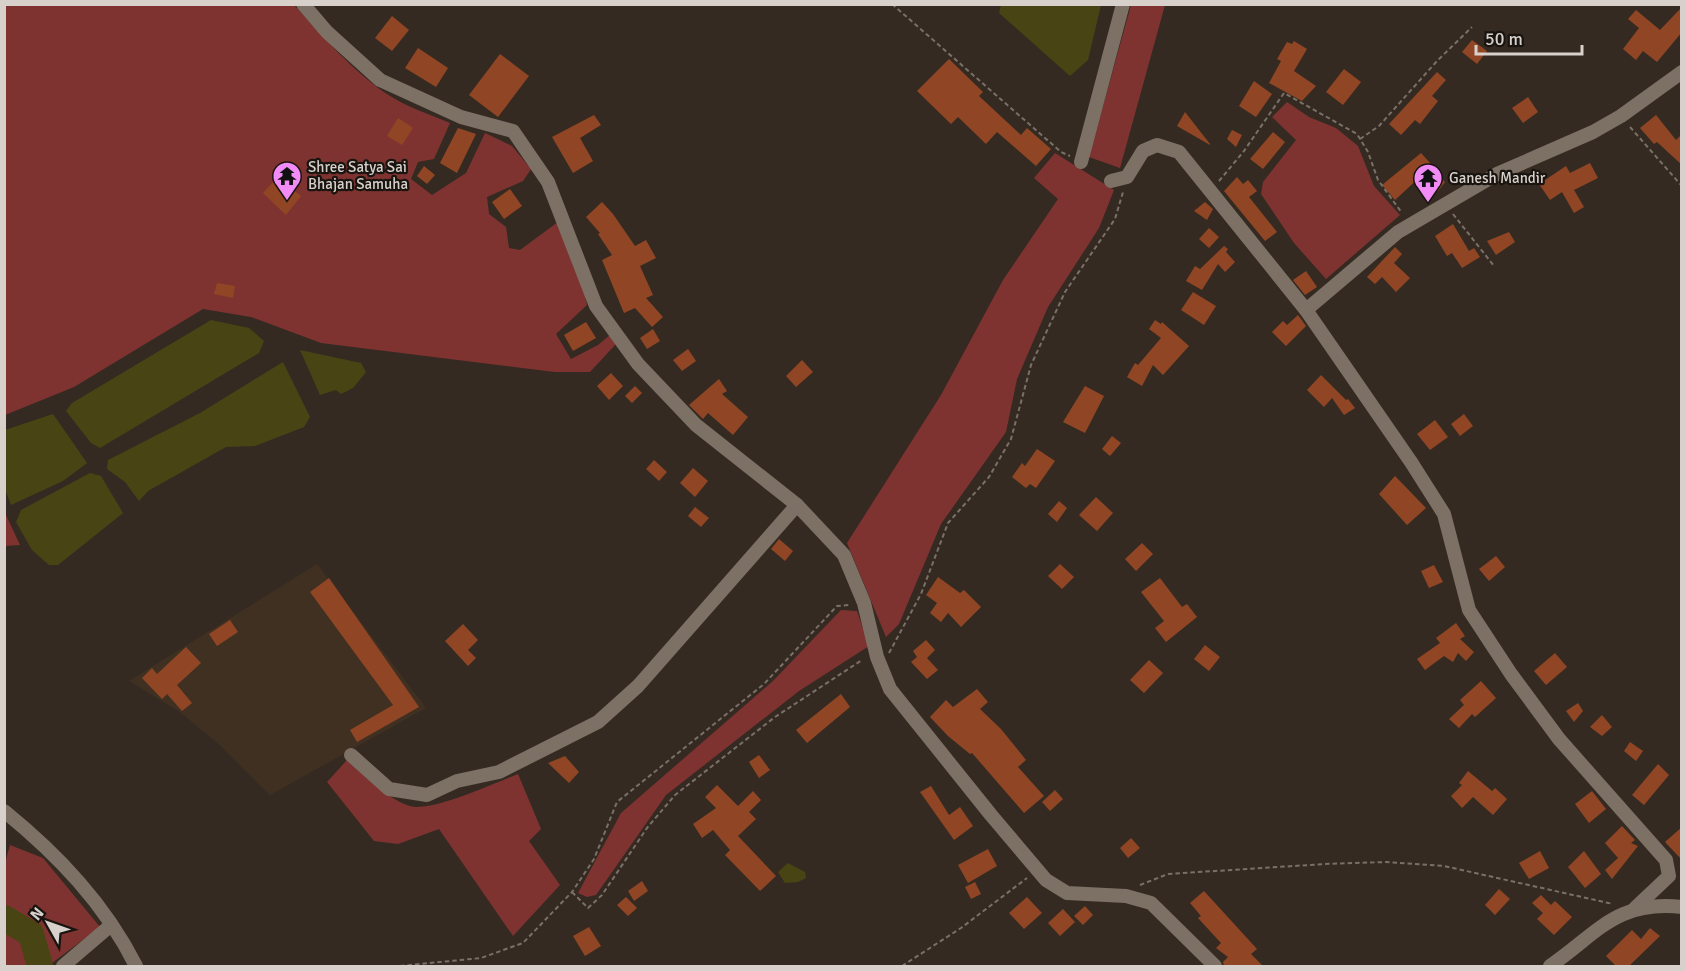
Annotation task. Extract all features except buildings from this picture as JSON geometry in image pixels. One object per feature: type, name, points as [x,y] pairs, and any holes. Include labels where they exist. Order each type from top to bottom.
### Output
[{"type":"street","points":[[303,4],[327,32],[380,80],[462,117],[513,131],[548,182],[596,306],[638,364],[696,425],[797,505],[844,555],[864,603],[876,654],[890,688],[991,816],[1046,880],[1067,893],[1126,896],[1151,903],[1215,966]]},
{"type":"street","points":[[1081,162],[1124,4]]},
{"type":"street","points":[[1306,310],[1398,232],[1443,203],[1497,174],[1593,132],[1621,116],[1682,72]]},
{"type":"street","points":[[1111,181],[1127,177],[1143,151],[1157,145],[1179,152],[1306,310],[1411,462],[1444,514],[1469,610],[1559,739],[1666,860],[1669,876],[1635,908]]},
{"type":"street","points":[[351,755],[389,789],[427,795],[457,781],[499,772],[598,723],[638,686],[797,505]]},
{"type":"street","points":[[4,811],[47,846],[89,893],[110,926],[120,936],[136,966]]},
{"type":"street","points":[[1550,966],[1610,919],[1635,908],[1663,905],[1682,907]]},
{"type":"street","points":[[63,966],[110,926]]},
{"type":"path","points":[[892,4],[1061,152],[1081,162]]},
{"type":"path","points":[[1360,139],[1379,126],[1437,61],[1472,27]]},
{"type":"path","points":[[1211,190],[1244,151],[1284,93],[1357,134],[1378,180],[1412,223]]},
{"type":"path","points":[[1621,116],[1653,156],[1681,185]]},
{"type":"path","points":[[572,892],[588,908],[602,895],[647,828],[675,795],[775,717],[837,674],[876,654],[891,652],[921,594],[948,524],[990,477],[1011,439],[1031,364],[1065,292],[1115,219],[1123,191],[1111,181]]},
{"type":"path","points":[[1443,203],[1494,266]]},
{"type":"path","points":[[400,966],[481,958],[506,951],[523,943],[572,892],[594,859],[617,802],[764,684],[837,606],[864,603]]},
{"type":"path","points":[[1126,896],[1144,881],[1168,874],[1386,862],[1444,866],[1635,908]]},
{"type":"path","points":[[902,966],[961,928],[1038,870]]},
{"type":"shaded area","points":[[5,5],[294,5],[338,52],[374,85],[402,103],[450,123],[434,159],[418,162],[411,179],[432,195],[466,173],[485,133],[512,146],[531,169],[523,181],[487,197],[489,214],[506,227],[509,248],[520,250],[558,222],[582,281],[587,305],[556,334],[571,359],[598,345],[610,335],[616,344],[590,372],[555,372],[321,343],[251,317],[203,309],[74,387],[5,415]]},
{"type":"shaded area","points":[[1001,5],[1101,5],[1088,60],[1070,76],[999,13]]},
{"type":"shaded area","points":[[1131,5],[1165,5],[1120,168],[1089,157]]},
{"type":"shaded area","points":[[1287,102],[1309,117],[1336,128],[1358,146],[1374,186],[1400,215],[1326,279],[1294,243],[1261,194],[1263,182],[1296,140],[1272,117]]},
{"type":"shaded area","points":[[1055,153],[1114,190],[1099,228],[1048,307],[1017,379],[1006,432],[941,524],[899,624],[886,637],[847,543],[941,395],[1003,280],[1058,199],[1034,178]]},
{"type":"shaded area","points":[[211,320],[249,328],[264,341],[259,353],[100,448],[91,443],[66,411],[72,403]]},
{"type":"shaded area","points":[[300,350],[361,363],[366,372],[353,388],[341,394],[336,390],[320,395]]},
{"type":"shaded area","points":[[283,362],[310,417],[304,427],[255,446],[226,447],[148,491],[139,501],[125,482],[107,469],[108,460],[200,413]]},
{"type":"shaded area","points":[[53,414],[87,463],[63,481],[11,505],[5,489],[5,430]]},
{"type":"shaded area","points":[[90,473],[101,476],[123,513],[58,565],[49,565],[32,550],[16,522],[21,510]]},
{"type":"shaded area","points":[[5,513],[20,545],[5,546]]},
{"type":"shaded area","points":[[317,564],[426,708],[270,795],[221,746],[180,712],[129,681]]},
{"type":"shaded area","points":[[841,610],[857,611],[869,646],[799,691],[666,795],[596,895],[587,897],[578,893],[621,813],[773,681]]},
{"type":"shaded area","points":[[347,760],[389,795],[398,801],[416,807],[453,799],[518,774],[541,829],[529,841],[560,885],[513,936],[439,829],[398,844],[374,841],[327,782]]},
{"type":"shaded area","points":[[10,845],[43,858],[100,927],[48,966],[5,966],[4,867]]},
{"type":"shaded area","points":[[788,863],[805,872],[806,878],[798,882],[785,883],[778,872]]},
{"type":"waterway","points":[[4,918],[31,934],[40,966]]},
{"type":"place","name":"Shree Satya Sai Bhajan Samuha","points":[[287,202]]},
{"type":"place","name":"Ganesh Mandir","points":[[1428,204]]}]
